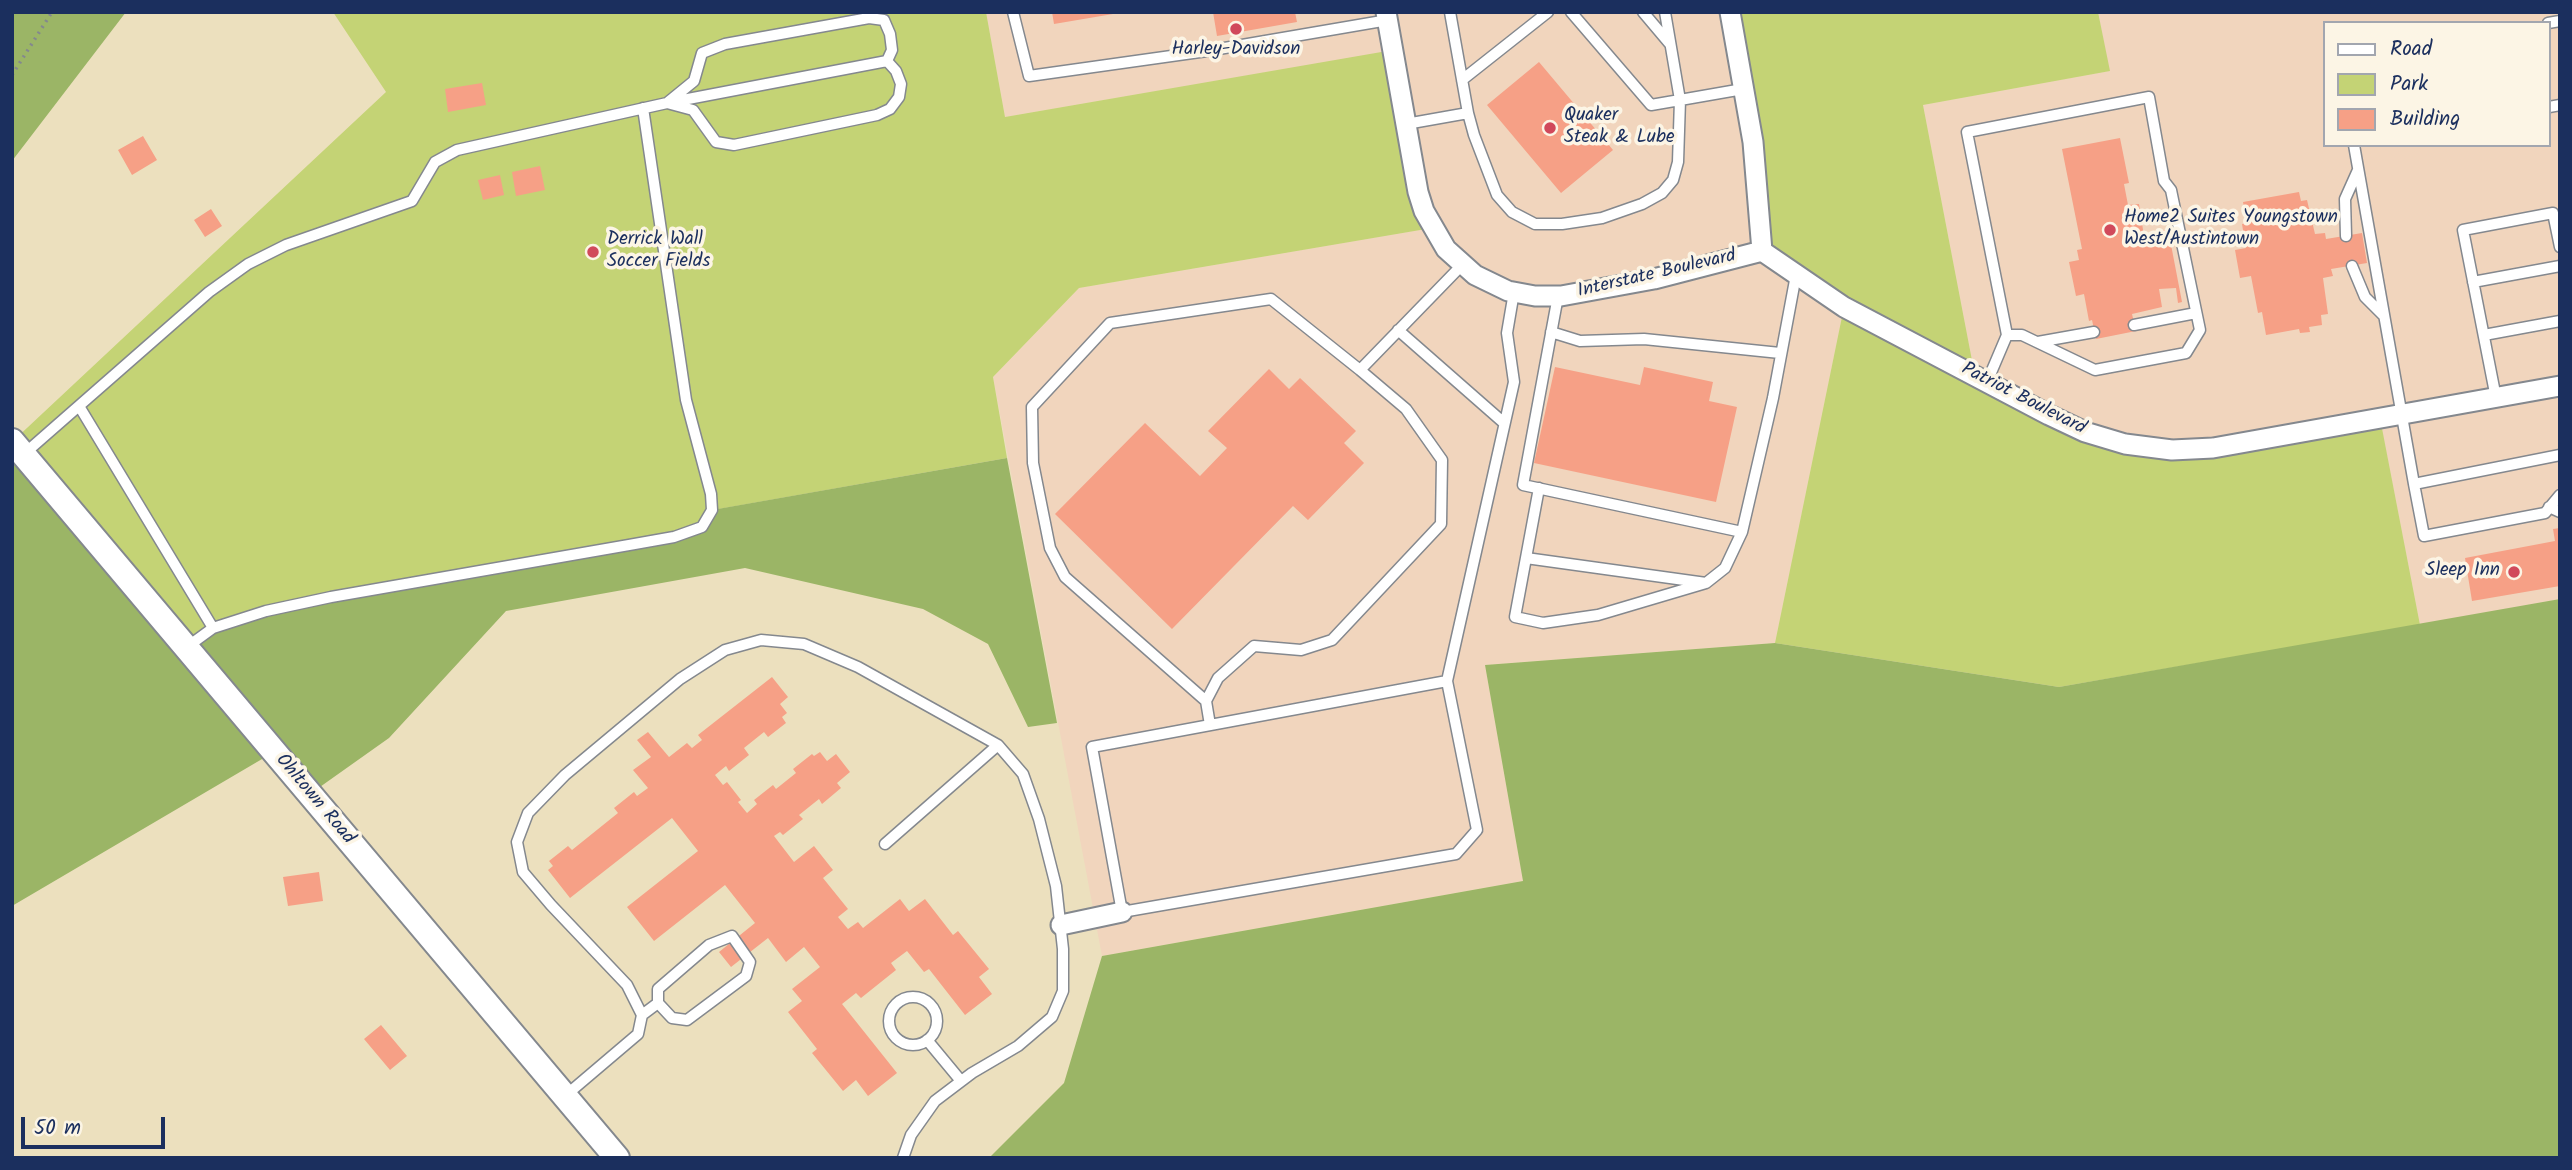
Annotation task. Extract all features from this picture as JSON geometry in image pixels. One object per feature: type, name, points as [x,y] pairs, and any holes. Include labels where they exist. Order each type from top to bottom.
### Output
[{"type":"street","name":"Interstate Boulevard","points":[[1387,16],[1418,192],[1424,211],[1446,249],[1462,265],[1486,282],[1514,292],[1558,296],[1654,279],[1762,251],[1753,142],[1730,12]]},
{"type":"street","name":"Patriot Boulevard","points":[[1762,251],[1844,307],[2085,432],[2152,449],[2213,448],[2560,386]]},
{"type":"street","name":"Ohltown Road","points":[[18,448],[617,1158]]},
{"type":"street","points":[[1060,925],[1122,912]]},
{"type":"lane","points":[[1013,12],[1029,76],[1207,51],[1387,16]]},
{"type":"lane","points":[[1462,80],[1548,12]]},
{"type":"lane","points":[[1570,12],[1651,105],[1744,89]]},
{"type":"lane","points":[[1643,12],[1670,44]]},
{"type":"lane","points":[[1453,14],[1468,113],[1497,195],[1512,212],[1535,224],[1562,224],[1602,218],[1642,204],[1662,192],[1673,180],[1678,162],[1680,100],[1665,12]]},
{"type":"lane","points":[[667,103],[694,81],[702,53],[725,44],[869,18],[884,20],[890,34],[892,50],[887,61]]},
{"type":"lane","points":[[18,448],[79,406],[209,292],[248,264],[286,245],[411,201],[435,162],[457,150],[667,103],[887,61]]},
{"type":"lane","points":[[667,103],[692,110],[716,142],[734,145],[877,115],[891,109],[899,97],[901,84],[896,71],[887,61]]},
{"type":"lane","points":[[1987,382],[2007,335],[1967,132],[2149,97],[2164,181],[2171,190],[2200,330],[2186,353],[2095,370],[2022,335],[2007,335]]},
{"type":"lane","points":[[186,647],[213,628],[266,611],[331,597],[674,537],[702,527],[712,510],[712,494],[686,400],[643,108]]},
{"type":"lane","points":[[1406,124],[1468,113]]},
{"type":"lane","points":[[2354,147],[2400,415],[2424,536],[2545,513],[2560,495]]},
{"type":"lane","points":[[2346,236],[2345,199],[2358,170]]},
{"type":"lane","points":[[2496,398],[2463,230],[2553,213],[2560,247]]},
{"type":"lane","points":[[1360,370],[1462,265]]},
{"type":"lane","points":[[2352,266],[2365,296],[2383,315]]},
{"type":"lane","points":[[2473,282],[2560,266]]},
{"type":"lane","points":[[1539,488],[1515,617],[1543,623],[1598,615],[1706,583],[1725,568],[1742,531],[1773,398],[1796,275]]},
{"type":"lane","points":[[1447,681],[1092,747],[1122,912],[1456,854],[1477,830],[1447,681],[1514,382],[1507,333],[1514,292]]},
{"type":"lane","points":[[1558,296],[1523,485],[1742,531]]},
{"type":"lane","points":[[1206,701],[1065,577],[1049,548],[1035,475],[1032,407],[1110,323],[1271,299],[1406,409],[1442,460],[1441,524],[1332,640],[1301,650],[1254,646],[1218,678],[1206,701],[1210,725]]},
{"type":"lane","points":[[2134,325],[2196,313]]},
{"type":"lane","points":[[2484,335],[2560,321]]},
{"type":"lane","points":[[1398,330],[1504,423]]},
{"type":"lane","points":[[1551,332],[1580,341],[1644,339],[1780,353]]},
{"type":"lane","points":[[2038,342],[2094,332]]},
{"type":"lane","points":[[79,406],[213,628]]},
{"type":"lane","points":[[2414,484],[2560,455]]},
{"type":"lane","points":[[2549,507],[2560,512]]},
{"type":"lane","points":[[1526,558],[1706,583]]},
{"type":"lane","points":[[564,1096],[638,1034],[642,1015],[626,985],[523,872],[517,842],[528,813],[565,775],[680,680],[724,650],[761,640],[804,644],[858,667],[998,745],[1023,774],[1039,819],[1056,886],[1063,949],[1063,991],[1052,1017],[1018,1046],[961,1081],[935,1101],[911,1135],[903,1158]]},
{"type":"lane","points":[[885,844],[998,745]]},
{"type":"lane","points":[[732,936],[750,962],[746,976],[687,1020],[672,1018],[658,1003],[658,989],[709,945],[732,936]]},
{"type":"lane","points":[[913,997],[930,1004],[937,1021],[935,1030],[927,1040],[913,1045],[896,1037],[889,1021],[896,1004],[913,997]]},
{"type":"lane","points":[[642,1015],[658,1003]]},
{"type":"lane","points":[[927,1040],[961,1081]]},
{"type":"path","points":[[12,75],[52,12]]},
{"type":"shaded area","points":[[986,12],[1730,12],[1844,307],[1775,643],[1485,665],[1523,881],[1102,956],[993,377],[1079,288],[1431,228],[1393,51],[1005,117]]},
{"type":"shaded area","points":[[2098,12],[2560,12],[2560,599],[2420,625],[2380,419],[2213,448],[2125,444],[1975,376],[1923,105],[2109,71]]},
{"type":"green space","points":[[12,12],[126,12],[12,161]]},
{"type":"green space","name":"Derrick Wall Soccer Fields","points":[[333,12],[986,12],[1005,117],[1393,50],[1432,228],[1079,288],[993,377],[1007,458],[713,510],[702,527],[186,647],[12,442],[386,92]]},
{"type":"green space","points":[[1730,12],[2098,12],[2110,71],[1923,105],[1975,376],[2048,415],[2152,449],[2380,418],[2420,625],[2059,687],[1775,643],[1844,307],[1762,251]]},
{"type":"green space","points":[[12,442],[186,647],[213,628],[266,611],[692,532],[712,510],[1007,458],[1057,723],[1028,727],[988,644],[923,609],[745,568],[506,611],[389,738],[310,794],[274,752],[12,906]]},
{"type":"green space","points":[[2560,599],[2560,1158],[989,1158],[1064,1083],[1102,956],[1523,881],[1485,665],[1775,643],[2059,687]]},
{"type":"building","name":"Harley-Davidson","points":[[1052,12],[1113,12],[1113,14],[1054,24]]},
{"type":"building","name":"Harley-Davidson","points":[[1213,12],[1295,12],[1297,22],[1217,36]]},
{"type":"building","name":"Quaker Steak & Lube","points":[[1539,62],[1613,150],[1561,193],[1487,105]]},
{"type":"building","points":[[482,83],[486,105],[448,112],[445,89]]},
{"type":"building","points":[[143,136],[157,160],[132,175],[118,150]]},
{"type":"building","name":"Home2 Suites Youngstown West/Austintown","points":[[2120,138],[2129,183],[2124,184],[2128,205],[2139,204],[2144,236],[2168,229],[2182,302],[2178,303],[2176,288],[2159,289],[2162,307],[2132,314],[2136,331],[2096,339],[2092,320],[2089,321],[2084,294],[2076,296],[2069,262],[2079,260],[2077,250],[2082,249],[2062,149]]},
{"type":"building","points":[[540,166],[545,190],[516,196],[512,172]]},
{"type":"building","points":[[500,175],[504,195],[483,200],[478,180]]},
{"type":"building","points":[[2299,192],[2301,201],[2307,200],[2315,234],[2325,233],[2326,239],[2362,233],[2367,263],[2331,269],[2333,276],[2323,278],[2328,314],[2321,315],[2322,325],[2309,327],[2310,332],[2300,333],[2299,329],[2266,335],[2262,312],[2258,313],[2251,276],[2240,278],[2235,250],[2246,248],[2242,224],[2247,223],[2243,202]]},
{"type":"building","points":[[211,209],[222,226],[205,237],[194,220]]},
{"type":"building","points":[[1555,367],[1640,385],[1644,367],[1713,382],[1709,401],[1737,407],[1716,502],[1534,463]]},
{"type":"building","points":[[1269,369],[1289,389],[1300,378],[1356,431],[1344,443],[1364,463],[1308,520],[1293,506],[1172,629],[1055,514],[1145,423],[1200,476],[1227,448],[1208,431]]},
{"type":"building","name":"Sleep Inn","points":[[2560,528],[2560,586],[2472,601],[2465,558],[2555,541],[2553,529]]},
{"type":"building","points":[[772,677],[788,697],[780,704],[787,713],[782,717],[786,723],[768,737],[764,732],[744,748],[749,755],[729,771],[726,766],[715,775],[723,785],[727,782],[747,813],[757,804],[754,800],[773,785],[776,789],[796,773],[793,769],[812,754],[814,756],[820,752],[827,761],[836,754],[850,772],[837,783],[841,788],[822,804],[819,799],[799,815],[803,819],[783,835],[780,832],[774,836],[794,862],[814,846],[833,870],[823,878],[848,909],[838,917],[848,929],[858,922],[863,928],[900,899],[909,911],[925,899],[953,935],[958,931],[989,969],[979,977],[992,994],[965,1015],[929,969],[924,972],[907,951],[891,963],[896,970],[861,998],[856,993],[842,1004],[897,1073],[868,1096],[856,1080],[843,1091],[812,1053],[817,1049],[788,1012],[802,1001],[792,989],[820,967],[804,947],[786,962],[768,938],[731,967],[719,952],[755,923],[725,885],[654,941],[627,907],[698,851],[672,818],[570,898],[548,870],[553,866],[549,861],[568,846],[572,850],[618,813],[614,808],[634,792],[637,796],[648,788],[633,770],[651,757],[637,740],[648,732],[669,757],[687,743],[692,748],[702,740],[698,735]]},
{"type":"building","points":[[319,872],[323,901],[288,906],[283,877]]},
{"type":"building","points":[[381,1025],[407,1056],[390,1070],[364,1039]]},
{"type":"place","name":"Harley-Davidson","points":[[1236,29]]},
{"type":"place","name":"Quaker Steak & Lube","points":[[1550,128]]},
{"type":"place","name":"Home2 Suites Youngstown West/Austintown","points":[[2110,230]]},
{"type":"place","name":"Derrick Wall Soccer Fields","points":[[593,252]]},
{"type":"place","name":"Sleep Inn","points":[[2514,572]]}]
